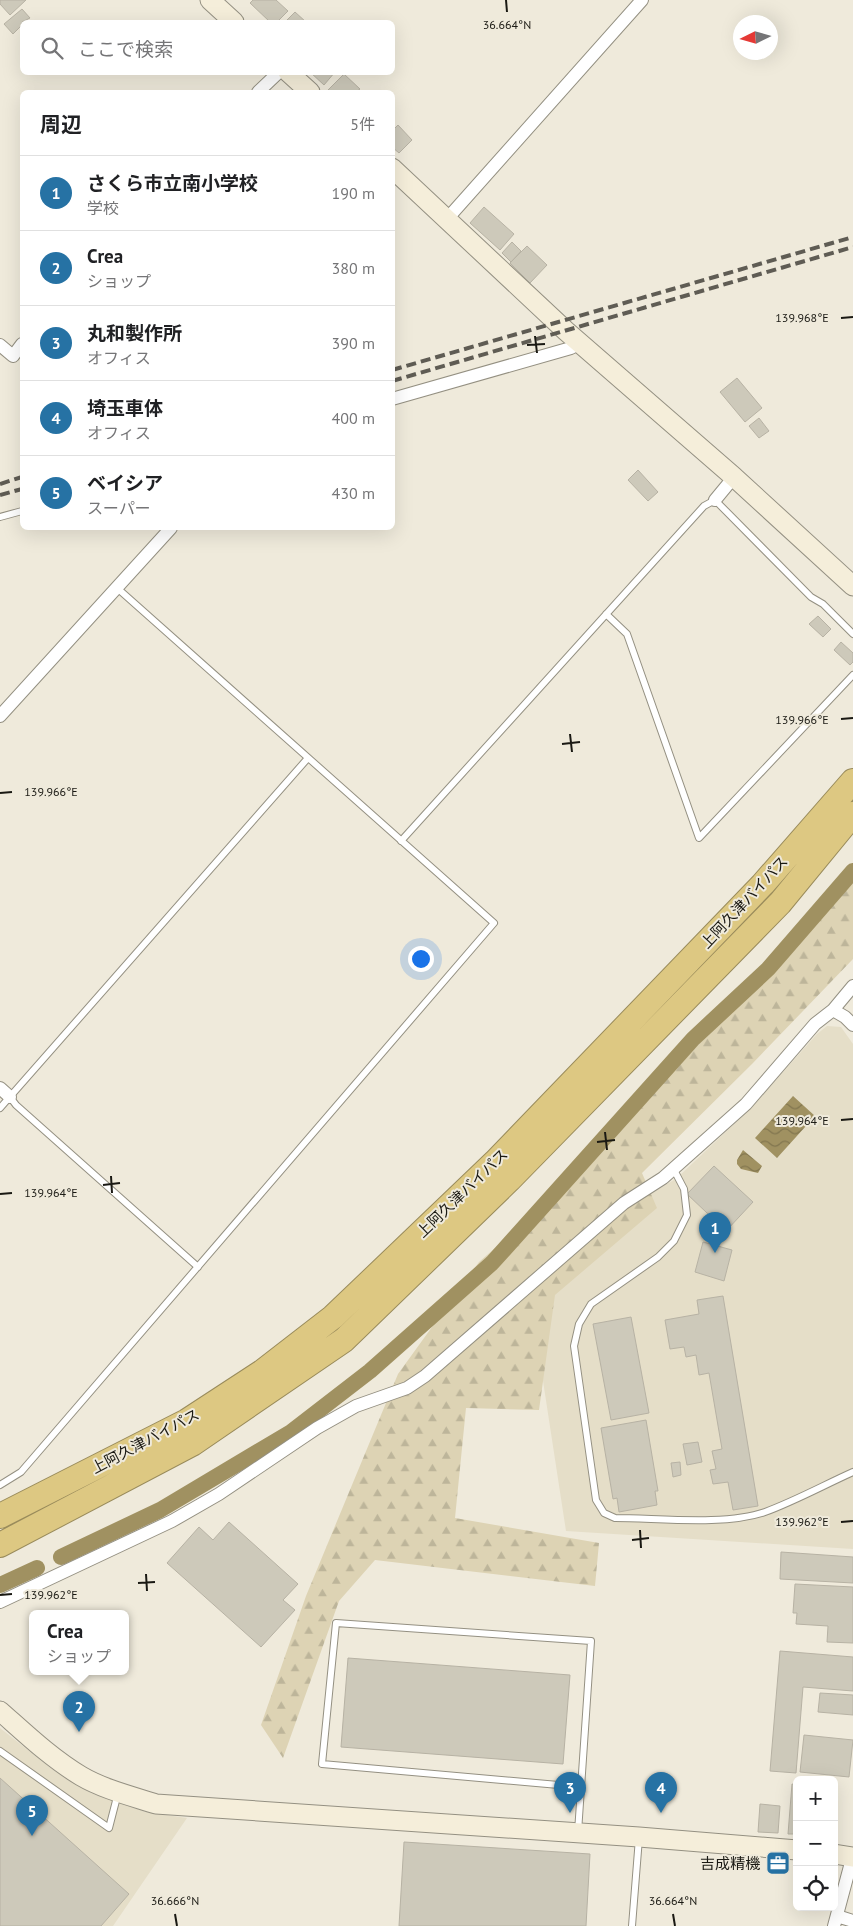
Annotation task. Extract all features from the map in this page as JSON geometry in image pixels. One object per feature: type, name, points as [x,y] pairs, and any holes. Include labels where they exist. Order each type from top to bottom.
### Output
[{"type":"highway","name":"上阿久津バイパス","points":[[0,1516],[187,1421],[262,1372],[334,1317],[495,1162],[763,884],[853,780]]},
{"type":"highway","name":"上阿久津バイパス","points":[[0,1545],[192,1444],[344,1340],[509,1180],[773,910],[853,814]]},
{"type":"street","points":[[210,0],[232,20]]},
{"type":"street","points":[[447,218],[642,0]]},
{"type":"street","points":[[260,90],[276,75]]},
{"type":"street","points":[[291,75],[308,90]]},
{"type":"street","points":[[395,171],[561,327],[851,581]]},
{"type":"street","points":[[395,398],[571,348],[580,343]]},
{"type":"street","points":[[0,344],[12,356],[20,346]]},
{"type":"street","points":[[715,500],[734,477]]},
{"type":"street","points":[[0,716],[169,530]]},
{"type":"street","points":[[0,1602],[172,1521],[220,1494],[317,1428],[356,1406],[407,1388],[426,1376],[624,1203],[663,1178],[746,1104],[815,1024],[834,1010],[853,986]]},
{"type":"street","points":[[834,1010],[845,1017],[853,1026]]},
{"type":"street","points":[[0,1711],[52,1757],[82,1777],[118,1792],[156,1804],[639,1837],[793,1850]]},
{"type":"street","points":[[846,1855],[835,1921],[853,1921]]},
{"type":"lane","points":[[401,841],[704,506],[715,500],[811,597],[823,604],[853,634]]},
{"type":"lane","points":[[0,518],[20,512]]},
{"type":"lane","points":[[0,1485],[20,1472],[494,923],[116,587]]},
{"type":"lane","points":[[606,614],[626,634],[699,838],[853,675]]},
{"type":"lane","points":[[0,1108],[5,1092],[308,758]]},
{"type":"lane","points":[[5,1092],[16,1105],[198,1267]]},
{"type":"lane","points":[[673,1168],[684,1188],[687,1215],[674,1241],[658,1257],[591,1304],[579,1324],[574,1346],[596,1500],[604,1513],[615,1518],[716,1519],[740,1517],[764,1512],[853,1472]]},
{"type":"lane","points":[[578,1833],[591,1641],[336,1623],[322,1764],[581,1787]]},
{"type":"lane","points":[[0,1751],[109,1828],[118,1792]]},
{"type":"lane","points":[[632,1926],[639,1837]]},
{"type":"shaded area","points":[[827,1026],[841,1027],[853,1044],[853,1549],[566,1531],[530,1296],[624,1210],[677,1178],[751,1108],[817,1034]]},
{"type":"shaded area","points":[[0,1728],[52,1769],[91,1793],[146,1812],[187,1818],[113,1926],[0,1926]]},
{"type":"green space","points":[[853,880],[853,959],[752,1064],[642,1173],[657,1208],[555,1295],[539,1410],[466,1408],[455,1518],[599,1543],[595,1586],[375,1560],[339,1601],[283,1758],[261,1725],[306,1596],[398,1374],[479,1262],[567,1185]]},
{"type":"water","points":[[793,1096],[815,1116],[777,1158],[755,1138]]},
{"type":"water","points":[[743,1150],[762,1166],[758,1173],[741,1169],[737,1164],[737,1160]]},
{"type":"building","points":[[0,0],[26,0],[10,15],[0,4]]},
{"type":"building","points":[[253,0],[276,0],[288,11],[279,20],[268,20],[250,3]]},
{"type":"building","points":[[22,9],[30,18],[20,20],[20,27],[13,34],[4,24]]},
{"type":"building","points":[[295,12],[304,20],[287,20]]},
{"type":"building","points":[[313,75],[332,75],[324,85]]},
{"type":"building","points":[[343,75],[360,89],[359,90],[328,90]]},
{"type":"building","points":[[398,125],[412,140],[399,153],[395,150],[395,128]]},
{"type":"building","points":[[484,207],[514,234],[500,250],[470,223]]},
{"type":"building","points":[[512,242],[521,251],[511,262],[502,253]]},
{"type":"building","points":[[527,246],[547,265],[530,283],[510,263]]},
{"type":"building","points":[[737,378],[762,408],[745,422],[720,392]]},
{"type":"building","points":[[759,418],[769,431],[759,438],[749,426]]},
{"type":"building","points":[[638,470],[658,492],[648,501],[628,480]]},
{"type":"building","points":[[818,616],[831,629],[823,637],[809,624]]},
{"type":"building","points":[[841,642],[853,653],[853,662],[850,665],[834,650]]},
{"type":"building","points":[[714,1166],[753,1202],[726,1231],[687,1194]]},
{"type":"building","points":[[703,1242],[732,1250],[724,1281],[695,1272]]},
{"type":"building","points":[[723,1296],[758,1506],[733,1510],[728,1482],[713,1484],[710,1470],[716,1469],[712,1451],[722,1449],[709,1373],[699,1375],[696,1355],[686,1357],[684,1347],[670,1349],[665,1320],[699,1314],[697,1300]]},
{"type":"building","points":[[631,1317],[649,1413],[611,1420],[593,1324]]},
{"type":"building","points":[[646,1420],[658,1491],[655,1491],[657,1505],[619,1512],[617,1498],[613,1499],[601,1428]]},
{"type":"building","points":[[698,1442],[702,1462],[687,1465],[683,1444]]},
{"type":"building","points":[[680,1462],[681,1475],[673,1477],[671,1463]]},
{"type":"building","points":[[229,1522],[298,1584],[283,1600],[295,1610],[261,1647],[167,1563],[199,1527],[213,1540]]},
{"type":"building","points":[[781,1552],[853,1557],[853,1583],[780,1579]]},
{"type":"building","points":[[795,1584],[853,1587],[853,1643],[827,1642],[828,1626],[796,1624],[797,1613],[793,1613]]},
{"type":"building","points":[[780,1651],[853,1657],[853,1691],[803,1687],[796,1773],[770,1771]]},
{"type":"building","points":[[348,1658],[570,1675],[563,1764],[341,1747]]},
{"type":"building","points":[[820,1693],[853,1695],[853,1715],[818,1712]]},
{"type":"building","points":[[804,1735],[853,1740],[849,1777],[800,1772]]},
{"type":"building","points":[[0,1778],[129,1894],[101,1926],[0,1926]]},
{"type":"building","points":[[792,1784],[793,1834],[788,1834]]},
{"type":"building","points":[[760,1804],[780,1806],[778,1833],[758,1832]]},
{"type":"building","points":[[404,1842],[590,1854],[586,1926],[399,1926]]},
{"type":"waterway","points":[[61,1557],[160,1510],[291,1432],[370,1371],[492,1263],[693,1039],[768,969],[853,871]]},
{"type":"waterway","points":[[0,1585],[37,1568]]},
{"type":"railway","points":[[395,369],[853,237]]},
{"type":"railway","points":[[395,380],[853,247]]},
{"type":"railway","points":[[0,484],[20,478]]},
{"type":"railway","points":[[0,495],[20,490]]},
{"type":"place","name":"さくら市立南小学校","points":[[715,1253]]},
{"type":"place","name":"Crea","points":[[79,1732]]},
{"type":"place","name":"丸和製作所","points":[[570,1813]]},
{"type":"place","name":"埼玉車体","points":[[661,1813]]},
{"type":"place","name":"ベイシア","points":[[32,1836]]},
{"type":"place","name":"吉成精機","points":[[778,1863]]}]
